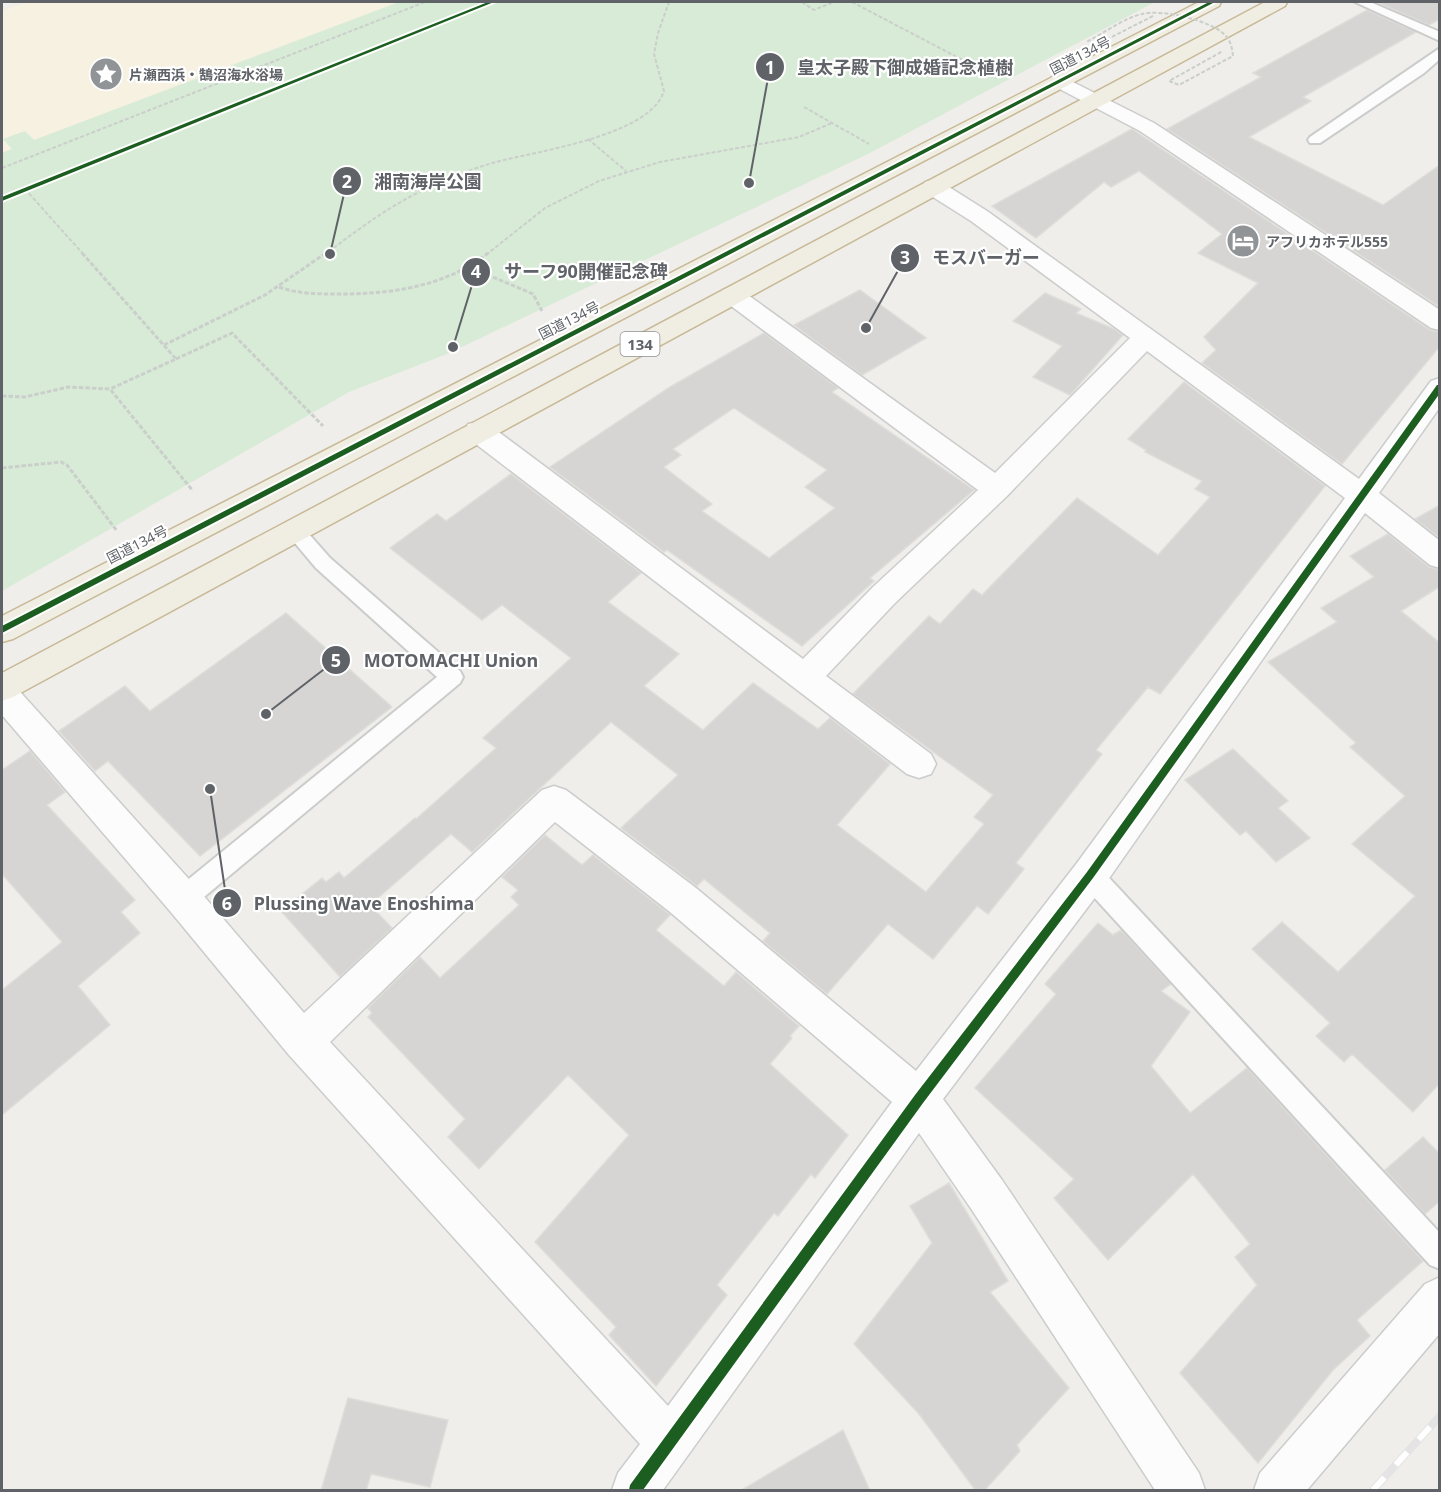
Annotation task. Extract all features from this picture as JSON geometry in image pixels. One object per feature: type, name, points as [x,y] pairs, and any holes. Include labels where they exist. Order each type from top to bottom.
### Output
[{"type":"highway","name":"国道134号","points":[[2,630],[1212,2]]},
{"type":"highway","name":"134","points":[[2,688],[1278,2]]},
{"type":"street","points":[[1059,81],[1147,127],[1440,322]]},
{"type":"street","points":[[933,187],[979,216],[1363,496],[1440,557]]},
{"type":"street","points":[[732,295],[997,489]]},
{"type":"street","points":[[805,678],[884,595],[997,489],[1145,338]]},
{"type":"street","points":[[634,1491],[919,1099],[1090,875],[1440,387]]},
{"type":"street","points":[[478,431],[919,764]]},
{"type":"street","points":[[2,693],[303,1041],[670,1443]]},
{"type":"street","points":[[303,1041],[554,801],[683,900],[919,1099],[987,1195],[1182,1491]]},
{"type":"street","points":[[1277,1491],[1440,1299]]},
{"type":"lane","points":[[1361,2],[1440,37]]},
{"type":"lane","points":[[1315,140],[1419,70],[1440,52]]},
{"type":"lane","points":[[183,900],[452,677],[323,562],[294,530]]},
{"type":"lane","points":[[1090,875],[1440,1255]]},
{"type":"path","points":[[2,168],[425,2]]},
{"type":"path","points":[[164,345],[278,287],[366,223],[430,186],[494,163],[588,139],[636,121],[658,104],[664,91],[663,78],[654,57],[656,36],[669,2]]},
{"type":"path","points":[[802,2],[814,10],[834,2]]},
{"type":"path","points":[[852,2],[998,78]]},
{"type":"path","points":[[1153,16],[1096,45],[1088,41],[1141,14],[1150,12],[1191,18],[1218,30],[1233,45],[1233,56],[1179,85],[1169,81],[1223,51]]},
{"type":"path","points":[[804,107],[871,145]]},
{"type":"path","points":[[278,287],[302,293],[359,295],[401,289],[450,276],[469,267],[523,224],[556,202],[627,171],[690,156],[792,140],[812,134],[832,123]]},
{"type":"path","points":[[588,139],[627,171]]},
{"type":"path","points":[[35,185],[21,191],[176,359]]},
{"type":"path","points":[[469,267],[533,294],[544,315]]},
{"type":"path","points":[[2,396],[24,399],[63,387],[110,389],[232,333],[323,426]]},
{"type":"path","points":[[110,389],[195,493]]},
{"type":"path","points":[[2,468],[61,462],[67,465],[118,532]]},
{"type":"green space","points":[[26,2],[1155,2],[868,154],[447,354],[349,392],[2,591],[2,11]]},
{"type":"sand","name":"片瀬西浜・鵠沼海水浴場","points":[[26,2],[399,2],[34,140],[25,131],[3,139],[12,149],[2,153],[2,11]]},
{"type":"building","points":[[1440,2],[1440,19],[1429,25],[1379,3]]},
{"type":"building","points":[[1367,10],[1416,32],[1303,97],[1311,101],[1249,137],[1383,205],[1440,165],[1440,307],[1167,129],[1261,77],[1253,73]]},
{"type":"building","points":[[1132,129],[1430,330],[1440,332],[1440,346],[1342,464],[1202,363],[1216,350],[1204,337],[1258,283],[1198,253],[1222,234],[1139,171],[1111,187],[1104,182],[1036,238],[992,206]]},
{"type":"building","points":[[860,290],[926,338],[862,375],[794,325]]},
{"type":"building","points":[[1045,293],[1081,309],[1076,313],[1123,335],[1070,395],[1033,377],[1062,346],[1013,321]]},
{"type":"building","points":[[764,333],[838,388],[832,392],[974,490],[870,578],[874,581],[802,646],[667,550],[664,552],[550,467],[670,387]],"holes":[[[734,408],[827,470],[805,487],[835,508],[769,558],[702,511],[712,504],[664,467],[681,455],[673,449]]]},
{"type":"building","points":[[1184,382],[1325,486],[1160,694],[1148,687],[1096,750],[1102,754],[1016,863],[1024,869],[988,914],[977,906],[933,959],[888,924],[827,994],[763,941],[770,933],[704,879],[697,886],[621,828],[678,775],[611,722],[472,852],[451,834],[370,905],[392,928],[340,977],[281,911],[322,878],[326,882],[339,872],[344,878],[416,819],[496,748],[483,738],[571,658],[502,605],[482,620],[390,548],[437,514],[446,521],[511,474],[641,573],[608,602],[679,654],[644,686],[703,730],[753,683],[818,729],[830,718],[890,764],[837,825],[926,892],[984,824],[974,817],[993,795],[853,694],[929,616],[940,624],[973,589],[982,595],[1077,498],[1158,555],[1210,497],[1195,489],[1202,481],[1145,452],[1146,450],[1128,439]]},
{"type":"building","points":[[1440,505],[1440,538],[1415,519]]},
{"type":"building","points":[[1388,534],[1429,567],[1439,570],[1439,587],[1401,611],[1440,643],[1440,1083],[1413,1112],[1352,1054],[1344,1062],[1316,1036],[1330,1023],[1252,949],[1282,922],[1338,972],[1415,896],[1352,844],[1405,796],[1350,747],[1356,743],[1268,662],[1337,622],[1321,608],[1374,577],[1350,556]]},
{"type":"building","points":[[286,613],[392,707],[200,856],[108,761],[95,771],[59,731],[125,686],[150,711]]},
{"type":"building","points":[[1233,749],[1288,801],[1278,808],[1310,838],[1276,862],[1246,831],[1240,835],[1185,780]]},
{"type":"building","points":[[30,751],[65,792],[47,805],[135,900],[121,912],[140,933],[78,986],[110,1025],[2,1115],[2,990],[62,942],[2,874],[2,770]]},
{"type":"building","points":[[545,835],[582,865],[593,855],[669,914],[656,930],[724,986],[736,972],[799,1026],[770,1064],[848,1135],[815,1178],[811,1174],[778,1216],[774,1213],[717,1285],[727,1295],[656,1386],[609,1335],[616,1327],[535,1242],[629,1135],[568,1075],[479,1169],[448,1137],[465,1119],[368,1017],[372,1013],[368,1008],[420,957],[440,978],[519,905],[511,897],[518,890],[502,877]]},
{"type":"building","points":[[1098,923],[1113,935],[1121,930],[1171,984],[1161,991],[1190,1012],[1151,1066],[1190,1113],[1247,1068],[1423,1261],[1357,1320],[1370,1336],[1333,1370],[1258,1463],[1180,1373],[1257,1285],[1235,1257],[1250,1244],[1193,1174],[1108,1260],[1054,1198],[1074,1179],[975,1088],[1056,994],[1045,984]]},
{"type":"building","points":[[1423,1137],[1440,1154],[1440,1201],[1425,1214],[1385,1170]]},
{"type":"building","points":[[949,1183],[1008,1281],[990,1292],[1069,1388],[1017,1445],[1020,1451],[984,1491],[976,1491],[919,1414],[854,1344],[932,1243],[910,1206]]},
{"type":"building","points":[[348,1398],[448,1420],[430,1487],[371,1474],[366,1491],[321,1491]]},
{"type":"building","points":[[843,1430],[870,1491],[740,1491]]},
{"type":"railway","points":[[1373,1490],[1440,1416]]},
{"type":"cycle path","points":[[2,199],[491,2]]},
{"type":"cycle path","points":[[2,630],[1212,2]]},
{"type":"cycle path","points":[[635,1490],[919,1099],[1090,875],[1440,387]]},
{"type":"place","name":"片瀬西浜・鵠沼海水浴場","points":[[106,74]]},
{"type":"place","name":"皇太子殿下御成婚記念植樹","points":[[749,183]]},
{"type":"place","name":"アフリカホテル555","points":[[1243,241]]},
{"type":"place","name":"湘南海岸公園","points":[[330,254]]},
{"type":"place","name":"モスバーガー","points":[[866,328]]},
{"type":"place","name":"サーフ90開催記念碑","points":[[453,347]]},
{"type":"place","name":"MOTOMACHI Union","points":[[266,714]]},
{"type":"place","name":"Plussing Wave Enoshima","points":[[210,789]]}]
